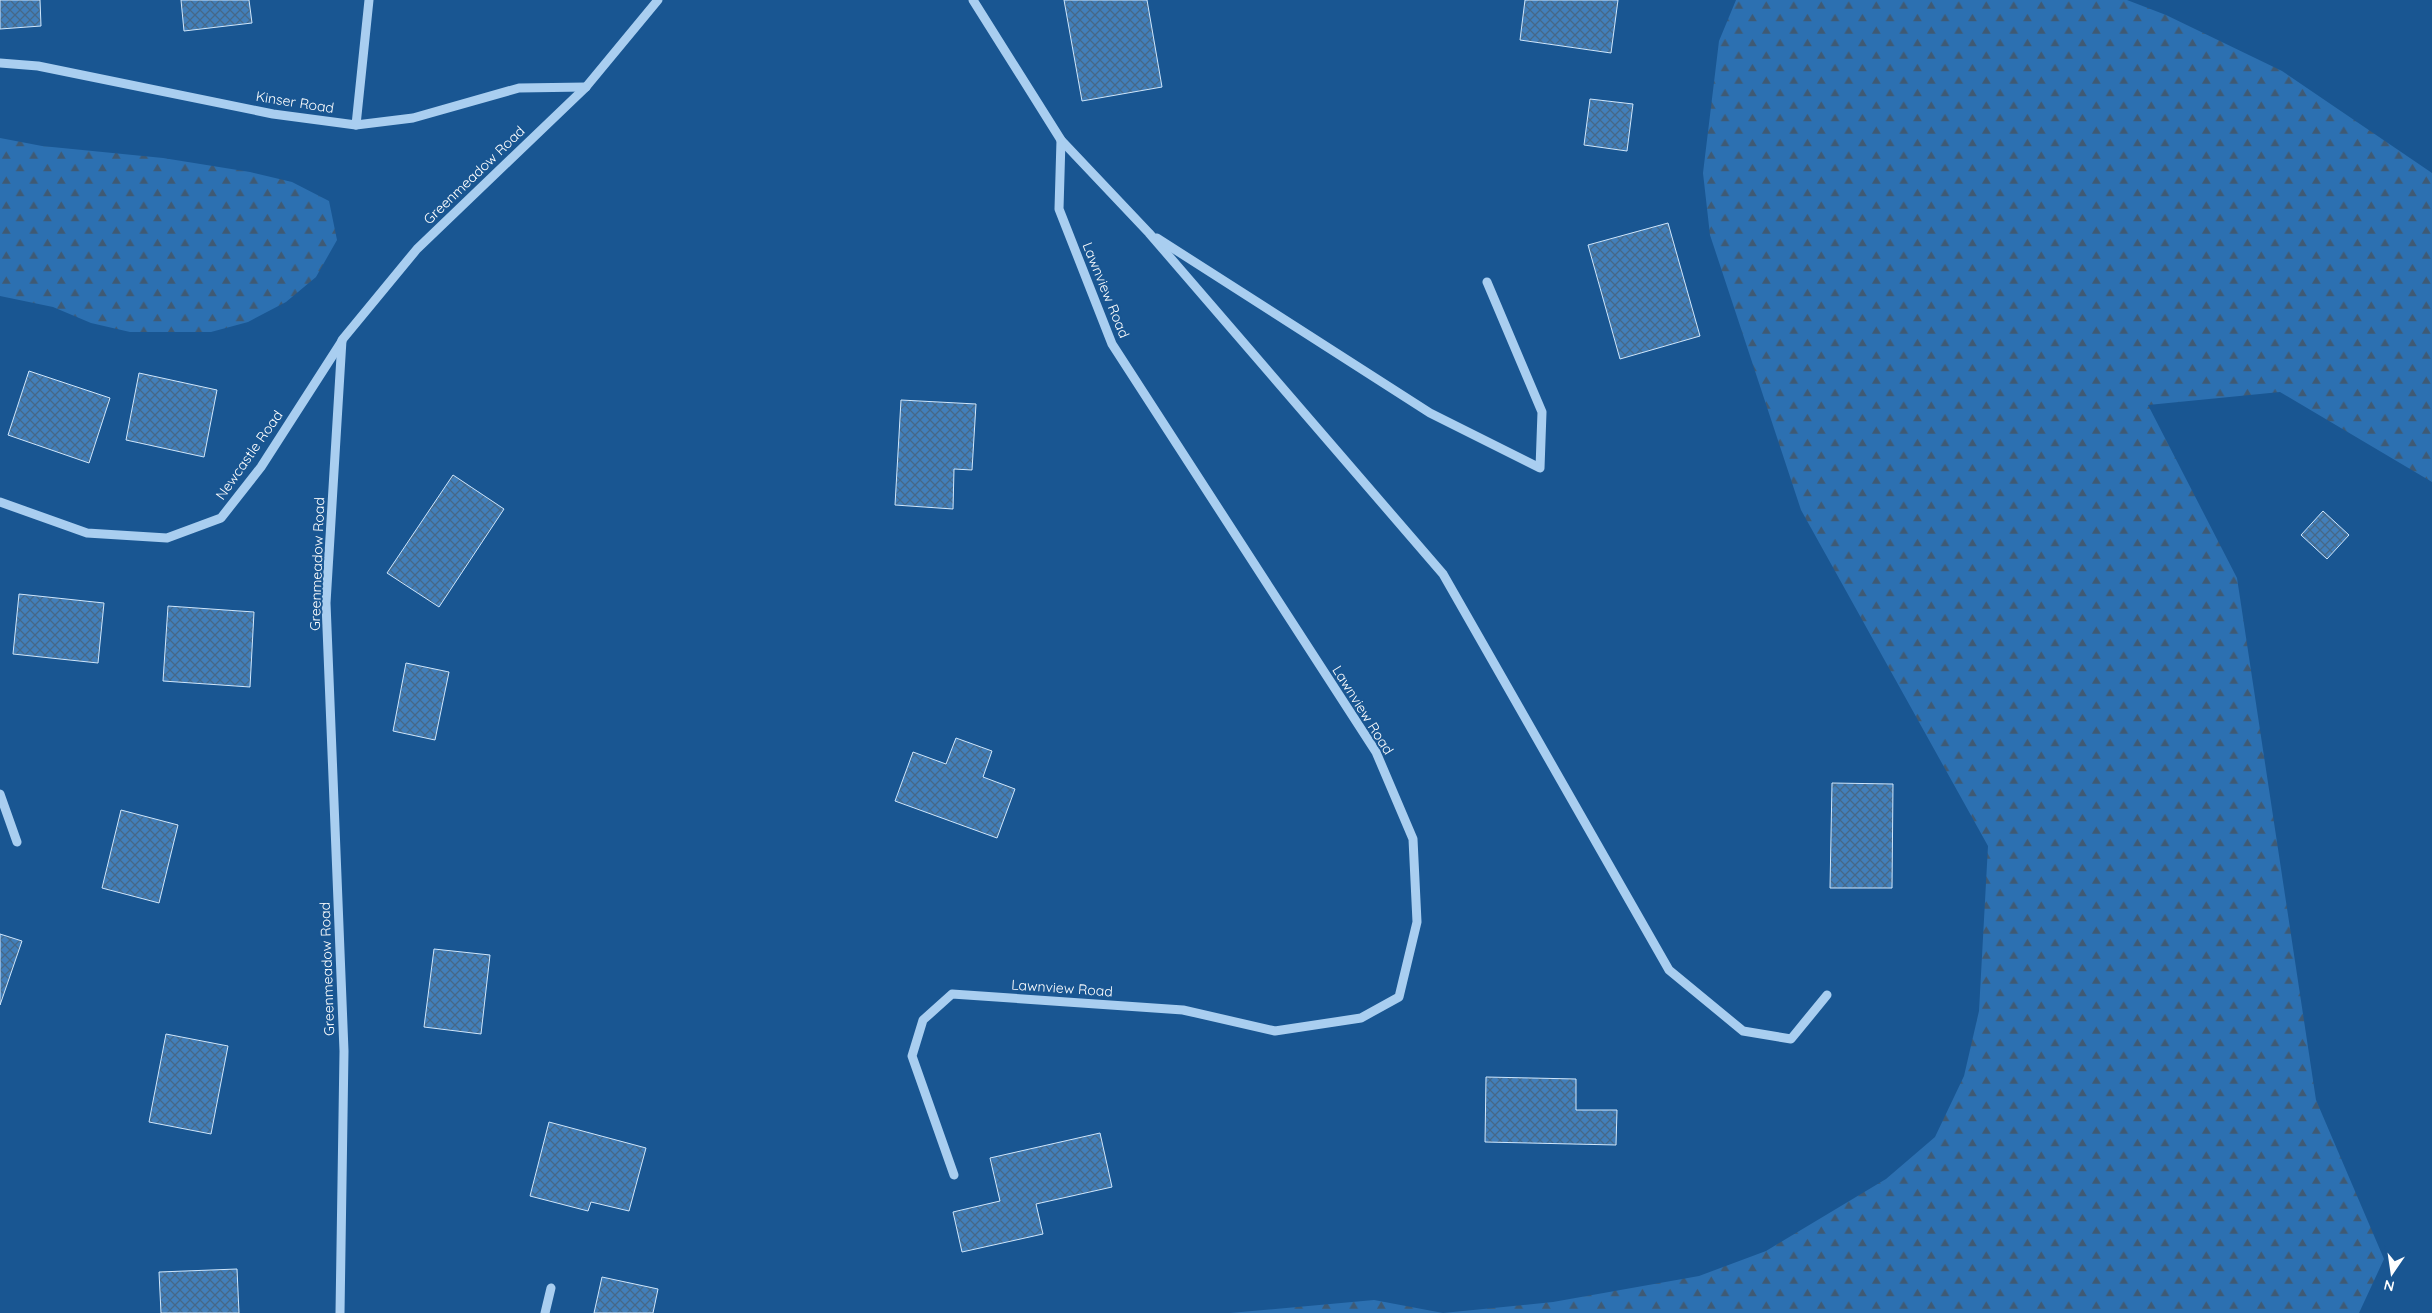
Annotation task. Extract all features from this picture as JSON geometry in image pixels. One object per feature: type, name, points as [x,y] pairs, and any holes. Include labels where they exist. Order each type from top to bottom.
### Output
[{"type":"street","points":[[356,125],[369,0]]},
{"type":"street","name":"Greenmeadow Road","points":[[340,1313],[344,1051],[326,603],[342,340],[417,249],[586,87],[658,0]]},
{"type":"street","points":[[973,0],[1061,140],[1149,232],[1443,574],[1669,970],[1743,1030],[1791,1039],[1827,995]]},
{"type":"street","name":"Kinser Road","points":[[0,63],[38,66],[273,114],[356,125],[413,118],[519,88],[586,87]]},
{"type":"street","name":"Lawnview Road","points":[[954,1176],[912,1056],[923,1020],[952,994],[1183,1010],[1276,1031],[1361,1018],[1399,996],[1417,922],[1413,839],[1376,752],[1112,344],[1058,209],[1061,140]]},
{"type":"street","points":[[1149,232],[1430,412],[1540,468],[1542,412],[1487,282]]},
{"type":"street","name":"Newcastle Road","points":[[0,502],[87,533],[167,538],[221,518],[261,467],[342,340]]},
{"type":"street","points":[[0,794],[17,842]]},
{"type":"street","points":[[545,1313],[551,1288]]},
{"type":"green space","points":[[1736,0],[2127,0],[2166,15],[2282,71],[2432,173],[2432,482],[2280,392],[2148,405],[2237,578],[2316,1100],[2384,1259],[2359,1313],[1443,1313],[1553,1302],[1699,1276],[1766,1251],[1886,1179],[1935,1137],[1964,1076],[1979,1011],[1988,846],[1801,510],[1710,235],[1703,173],[1719,41]]},
{"type":"green space","points":[[0,138],[42,146],[163,158],[250,172],[292,182],[329,201],[337,240],[316,277],[286,302],[248,322],[211,332],[130,332],[91,323],[53,307],[0,296]]},
{"type":"green space","points":[[1374,1300],[1443,1313],[1230,1313]]},
{"type":"building","points":[[0,0],[40,0],[41,26],[0,29]]},
{"type":"building","points":[[181,0],[249,0],[252,23],[184,31]]},
{"type":"building","points":[[1064,0],[1147,0],[1162,87],[1082,101]]},
{"type":"building","points":[[1525,0],[1618,0],[1611,53],[1520,40]]},
{"type":"building","points":[[1590,99],[1633,104],[1627,151],[1584,145]]},
{"type":"building","points":[[1668,223],[1700,336],[1620,359],[1588,245]]},
{"type":"building","points":[[29,371],[110,398],[89,463],[8,435]]},
{"type":"building","points":[[139,373],[217,390],[204,457],[126,440]]},
{"type":"building","points":[[901,400],[976,404],[972,470],[954,469],[953,509],[895,505]]},
{"type":"building","points":[[453,475],[504,509],[439,607],[387,573]]},
{"type":"building","points":[[2323,511],[2349,535],[2327,559],[2301,535]]},
{"type":"building","points":[[19,594],[104,603],[98,663],[13,654]]},
{"type":"building","points":[[168,606],[254,612],[250,687],[163,681]]},
{"type":"building","points":[[406,663],[449,672],[435,740],[393,731]]},
{"type":"building","points":[[956,738],[992,751],[983,777],[1015,789],[997,838],[895,801],[913,752],[946,764]]},
{"type":"building","points":[[1832,783],[1893,784],[1892,888],[1830,888]]},
{"type":"building","points":[[121,810],[178,825],[159,903],[102,888]]},
{"type":"building","points":[[0,934],[22,941],[0,1005]]},
{"type":"building","points":[[434,949],[490,955],[481,1034],[424,1027]]},
{"type":"building","points":[[166,1034],[228,1046],[211,1134],[149,1122]]},
{"type":"building","points":[[1486,1077],[1576,1079],[1576,1110],[1617,1110],[1616,1145],[1485,1142]]},
{"type":"building","points":[[549,1122],[646,1148],[629,1211],[591,1202],[588,1211],[530,1196]]},
{"type":"building","points":[[1100,1133],[1112,1187],[1036,1204],[1043,1234],[962,1252],[953,1212],[1000,1201],[990,1158]]},
{"type":"building","points":[[237,1269],[239,1313],[161,1313],[159,1272]]},
{"type":"building","points":[[602,1277],[658,1289],[653,1313],[594,1313]]}]
